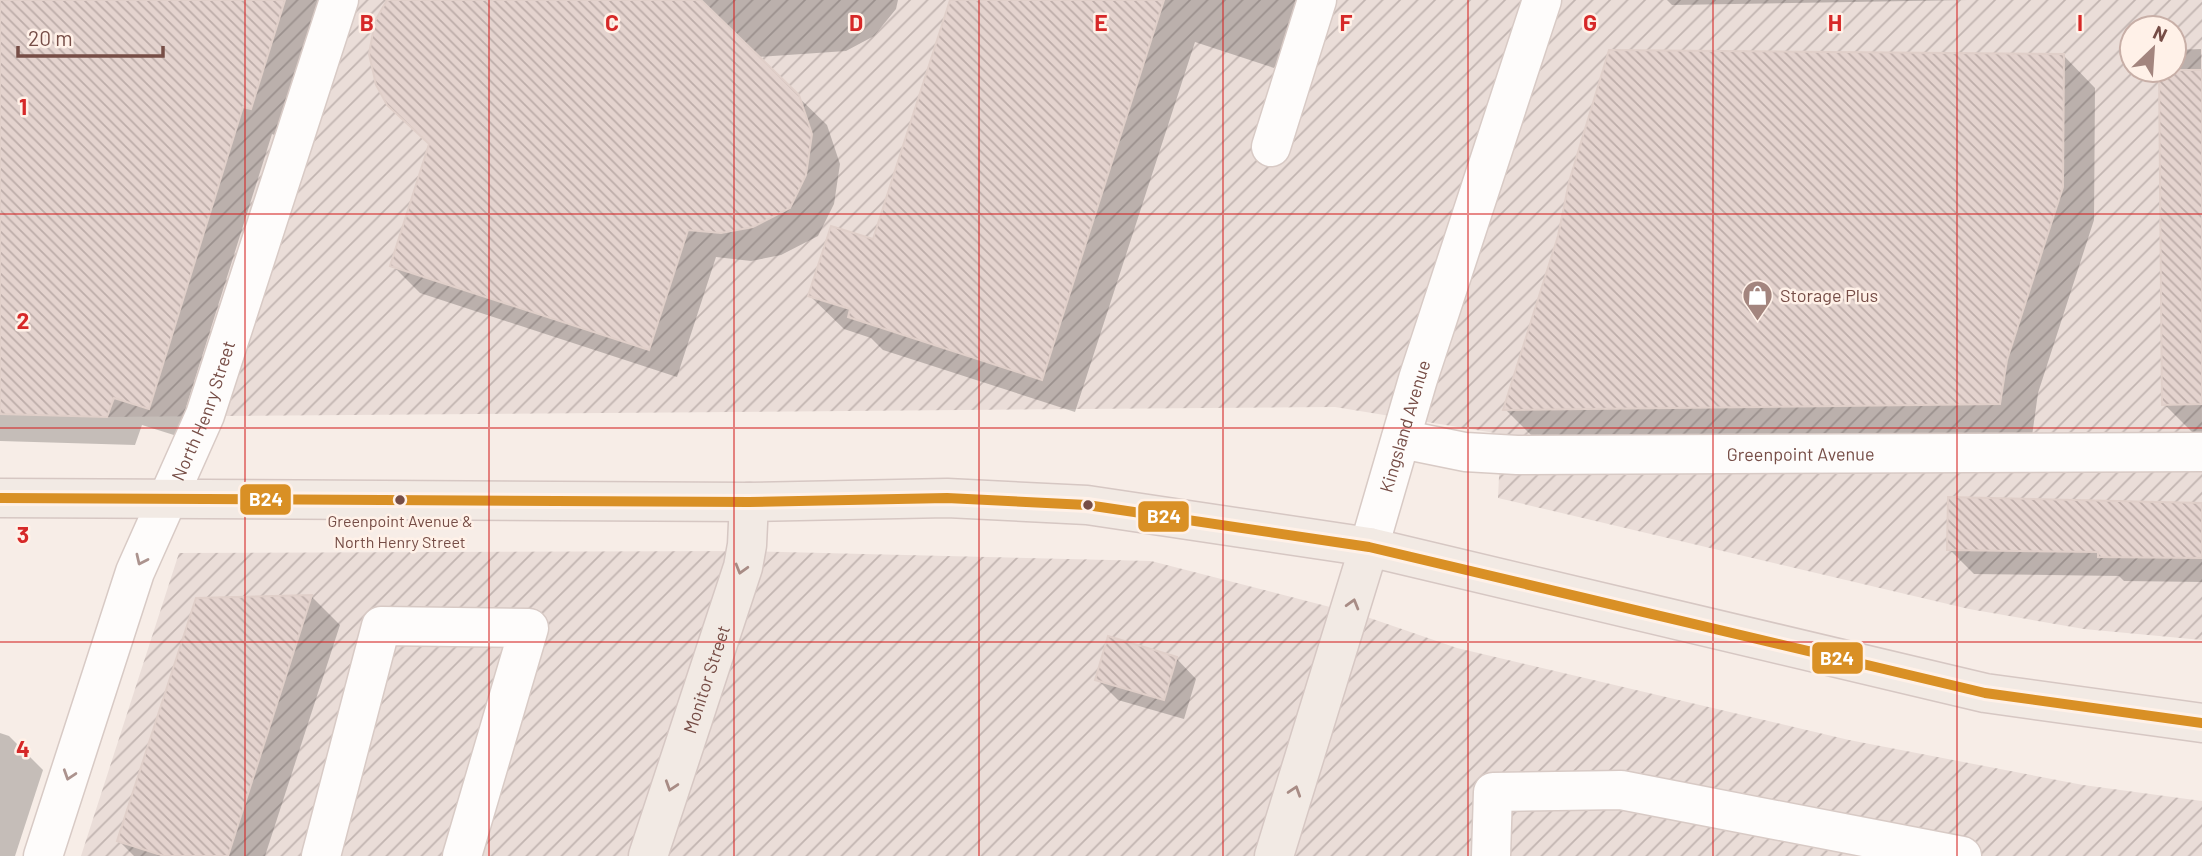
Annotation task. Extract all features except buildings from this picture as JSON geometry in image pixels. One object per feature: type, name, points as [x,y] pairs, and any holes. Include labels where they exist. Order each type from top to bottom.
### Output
[{"type":"main road","points":[[0,498],[749,502],[947,498],[1048,502],[1184,517],[1369,547],[1854,664],[1998,695],[2202,723]]},
{"type":"main road","name":"Monitor Street","points":[[648,856],[743,567],[749,502]]},
{"type":"main road","name":"Kingsland Avenue","points":[[1274,856],[1369,547]]},
{"type":"street","name":"North Henry Street","points":[[43,856],[135,572],[205,415],[340,0]]},
{"type":"street","points":[[1270,147],[1317,0]]},
{"type":"street","name":"Kingsland Avenue","points":[[1369,547],[1542,0]]},
{"type":"street","name":"Greenpoint Avenue","points":[[1401,439],[1465,452],[1517,455],[2202,452]]},
{"type":"street","points":[[321,856],[381,626],[529,628],[462,856]]},
{"type":"street","points":[[1491,856],[1493,792],[1621,790],[1962,856]]},
{"type":"shaded area","points":[[0,0],[2202,0],[2202,640],[2084,629],[1969,609],[1498,498],[1501,434],[1335,407],[107,417],[0,414]]},
{"type":"shaded area","points":[[745,551],[1151,561],[1361,615],[1457,648],[1849,740],[2083,785],[2202,801],[2202,856],[81,856],[179,553]]},
{"type":"transit line","name":"B24","points":[[0,498],[749,502],[947,498],[1087,505],[1369,547],[1985,693],[2202,723]]},
{"type":"place","name":"Storage Plus","points":[[1757,322]]},
{"type":"place","name":"Greenpoint Avenue & North Henry Street","points":[[400,500]]}]
